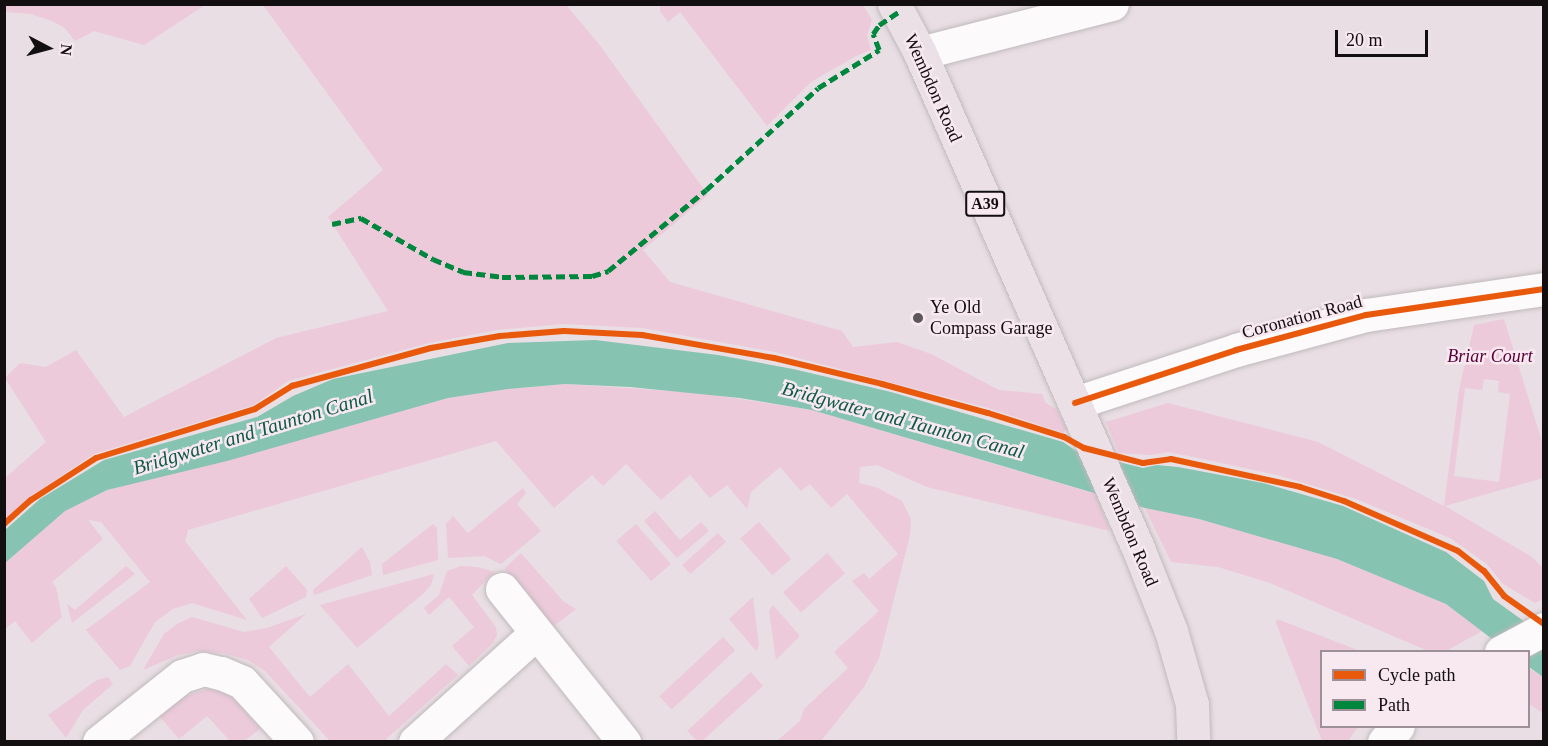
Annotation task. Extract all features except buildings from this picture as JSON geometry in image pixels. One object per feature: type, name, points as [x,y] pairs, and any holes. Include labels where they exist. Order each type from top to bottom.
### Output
[{"type":"main road","name":"Wembdon Road","points":[[894,4],[920,53],[1138,548],[1171,631],[1192,704],[1193,741]]},
{"type":"street","points":[[920,53],[1112,4]]},
{"type":"street","name":"Coronation Road","points":[[1075,403],[1236,350],[1366,315],[1544,289]]},
{"type":"street","points":[[502,589],[624,741]]},
{"type":"street","points":[[1503,650],[1544,629]]},
{"type":"street","points":[[415,741],[536,634]]},
{"type":"street","points":[[99,741],[182,676],[204,669],[242,682],[297,741]]},
{"type":"street","points":[[1384,741],[1396,728]]},
{"type":"green space","points":[[5,4],[205,5],[144,45],[94,31],[75,41],[65,28],[52,21],[31,14],[5,12]]},
{"type":"green space","points":[[263,5],[566,5],[599,44],[708,195],[643,250],[670,282],[842,331],[853,347],[897,342],[931,354],[999,390],[1042,394],[1046,403],[1056,409],[1067,429],[1063,433],[988,408],[775,352],[642,328],[564,324],[497,330],[429,343],[288,381],[254,405],[94,454],[30,497],[5,519],[5,478],[46,442],[5,378],[20,363],[46,367],[76,350],[124,417],[276,338],[388,311],[328,217],[383,170]]},
{"type":"green space","points":[[660,5],[863,5],[872,20],[867,35],[871,50],[811,82],[767,126],[680,12],[668,22],[660,11]]},
{"type":"green space","name":"Briar Court","points":[[1504,319],[1543,445],[1543,478],[1445,506],[1532,557],[1543,568],[1543,599],[1535,603],[1503,584],[1487,564],[1450,538],[1356,499],[1281,476],[1168,452],[1151,455],[1119,453],[1106,422],[1168,403],[1318,442],[1444,506],[1459,390],[1474,325]],"holes":[[[1484,379],[1499,381],[1498,392],[1510,394],[1499,482],[1454,476],[1465,388],[1482,390]]]},
{"type":"green space","points":[[565,384],[700,393],[812,410],[1096,494],[1110,531],[927,487],[877,465],[860,467],[859,483],[878,488],[902,501],[911,519],[910,535],[879,658],[864,687],[821,741],[777,741],[800,721],[804,709],[848,668],[834,652],[879,611],[852,581],[864,573],[869,579],[898,554],[847,494],[831,508],[810,484],[801,491],[780,467],[751,492],[747,509],[727,485],[710,498],[690,475],[661,500],[626,464],[603,486],[592,475],[554,508],[496,441],[188,530],[185,541],[247,620],[192,603],[173,609],[155,622],[130,666],[120,670],[86,630],[150,582],[101,522],[88,520],[103,539],[52,582],[56,587],[62,617],[32,643],[15,621],[5,629],[5,563],[65,510],[107,490],[448,398],[508,389]]},
{"type":"green space","points":[[523,488],[526,493],[517,504],[541,531],[501,564],[484,556],[448,558],[446,524],[453,516],[468,533]]},
{"type":"green space","points":[[1145,508],[1199,519],[1337,559],[1446,604],[1482,631],[1448,650],[1426,650],[1270,583],[1218,567],[1171,562]]},
{"type":"green space","points":[[655,511],[680,540],[701,522],[709,531],[677,558],[644,521]]},
{"type":"green space","points":[[759,522],[791,559],[772,575],[740,538]]},
{"type":"green space","points":[[433,524],[437,528],[438,560],[383,575],[382,564]]},
{"type":"green space","points":[[636,524],[671,564],[651,581],[616,541]]},
{"type":"green space","points":[[718,533],[726,542],[690,574],[682,565]]},
{"type":"green space","points":[[362,547],[370,562],[372,575],[314,595],[313,590]]},
{"type":"green space","points":[[521,553],[564,602],[576,609],[554,626],[507,574],[505,568]]},
{"type":"green space","points":[[827,553],[845,573],[801,613],[783,592]]},
{"type":"green space","points":[[126,566],[135,574],[72,623],[67,604],[75,610]]},
{"type":"green space","points":[[286,566],[307,590],[306,597],[262,618],[249,599]]},
{"type":"green space","points":[[461,566],[478,567],[494,572],[472,595],[496,627],[497,635],[493,643],[469,666],[452,646],[474,627],[449,597],[429,615],[424,608],[439,595],[447,571]]},
{"type":"green space","points":[[434,574],[431,585],[423,594],[357,648],[320,605]]},
{"type":"green space","points":[[753,597],[759,646],[756,651],[729,619]]},
{"type":"green space","points":[[773,605],[800,636],[776,660],[769,611]]},
{"type":"green space","points":[[306,614],[269,647],[310,697],[348,664],[389,716],[446,664],[458,675],[384,741],[331,742],[265,671],[248,660],[223,653],[199,651],[178,655],[143,670],[164,634],[177,624],[192,617],[244,632],[267,628]]},
{"type":"green space","points":[[1277,619],[1357,650],[1320,650],[1320,728],[1357,728],[1348,741],[1322,741],[1276,623]]},
{"type":"green space","points":[[723,637],[735,650],[672,709],[659,696]]},
{"type":"green space","points":[[1530,669],[1543,677],[1543,713],[1530,705]]},
{"type":"green space","points":[[751,672],[763,686],[702,741],[697,741],[687,731]]},
{"type":"green space","points":[[108,677],[113,684],[83,710],[66,738],[48,715],[97,680]]},
{"type":"green space","points":[[207,689],[224,692],[234,699],[260,729],[244,741],[230,741],[207,716],[179,739],[159,716],[183,697]]},
{"type":"water","name":"Bridgwater and Taunton Canal","points":[[595,340],[718,355],[793,369],[891,392],[1063,442],[1078,452],[1143,468],[1157,465],[1178,467],[1263,483],[1343,506],[1446,552],[1484,581],[1493,599],[1543,635],[1543,677],[1530,668],[1530,650],[1507,650],[1446,604],[1337,559],[1199,519],[1145,508],[812,410],[740,398],[630,387],[565,384],[508,389],[448,398],[227,461],[107,490],[65,511],[5,563],[5,530],[40,499],[104,460],[257,417],[293,396],[333,379],[508,343]]},
{"type":"marked path","points":[[332,224],[361,218],[433,259],[463,272],[502,277],[592,276],[608,271],[706,190],[818,88],[879,50],[873,34],[879,25],[898,12]]},
{"type":"cycle path","points":[[1075,403],[1236,350],[1366,315],[1544,289]]},
{"type":"cycle path","points":[[4,524],[31,500],[96,458],[255,409],[292,386],[431,348],[500,336],[564,331],[642,335],[774,358],[882,384],[988,413],[1064,437],[1084,448],[1143,463],[1171,459],[1300,487],[1344,501],[1458,551],[1484,571],[1504,596],[1544,624]]},
{"type":"place","name":"Ye Old Compass Garage","points":[[918,318]]}]
